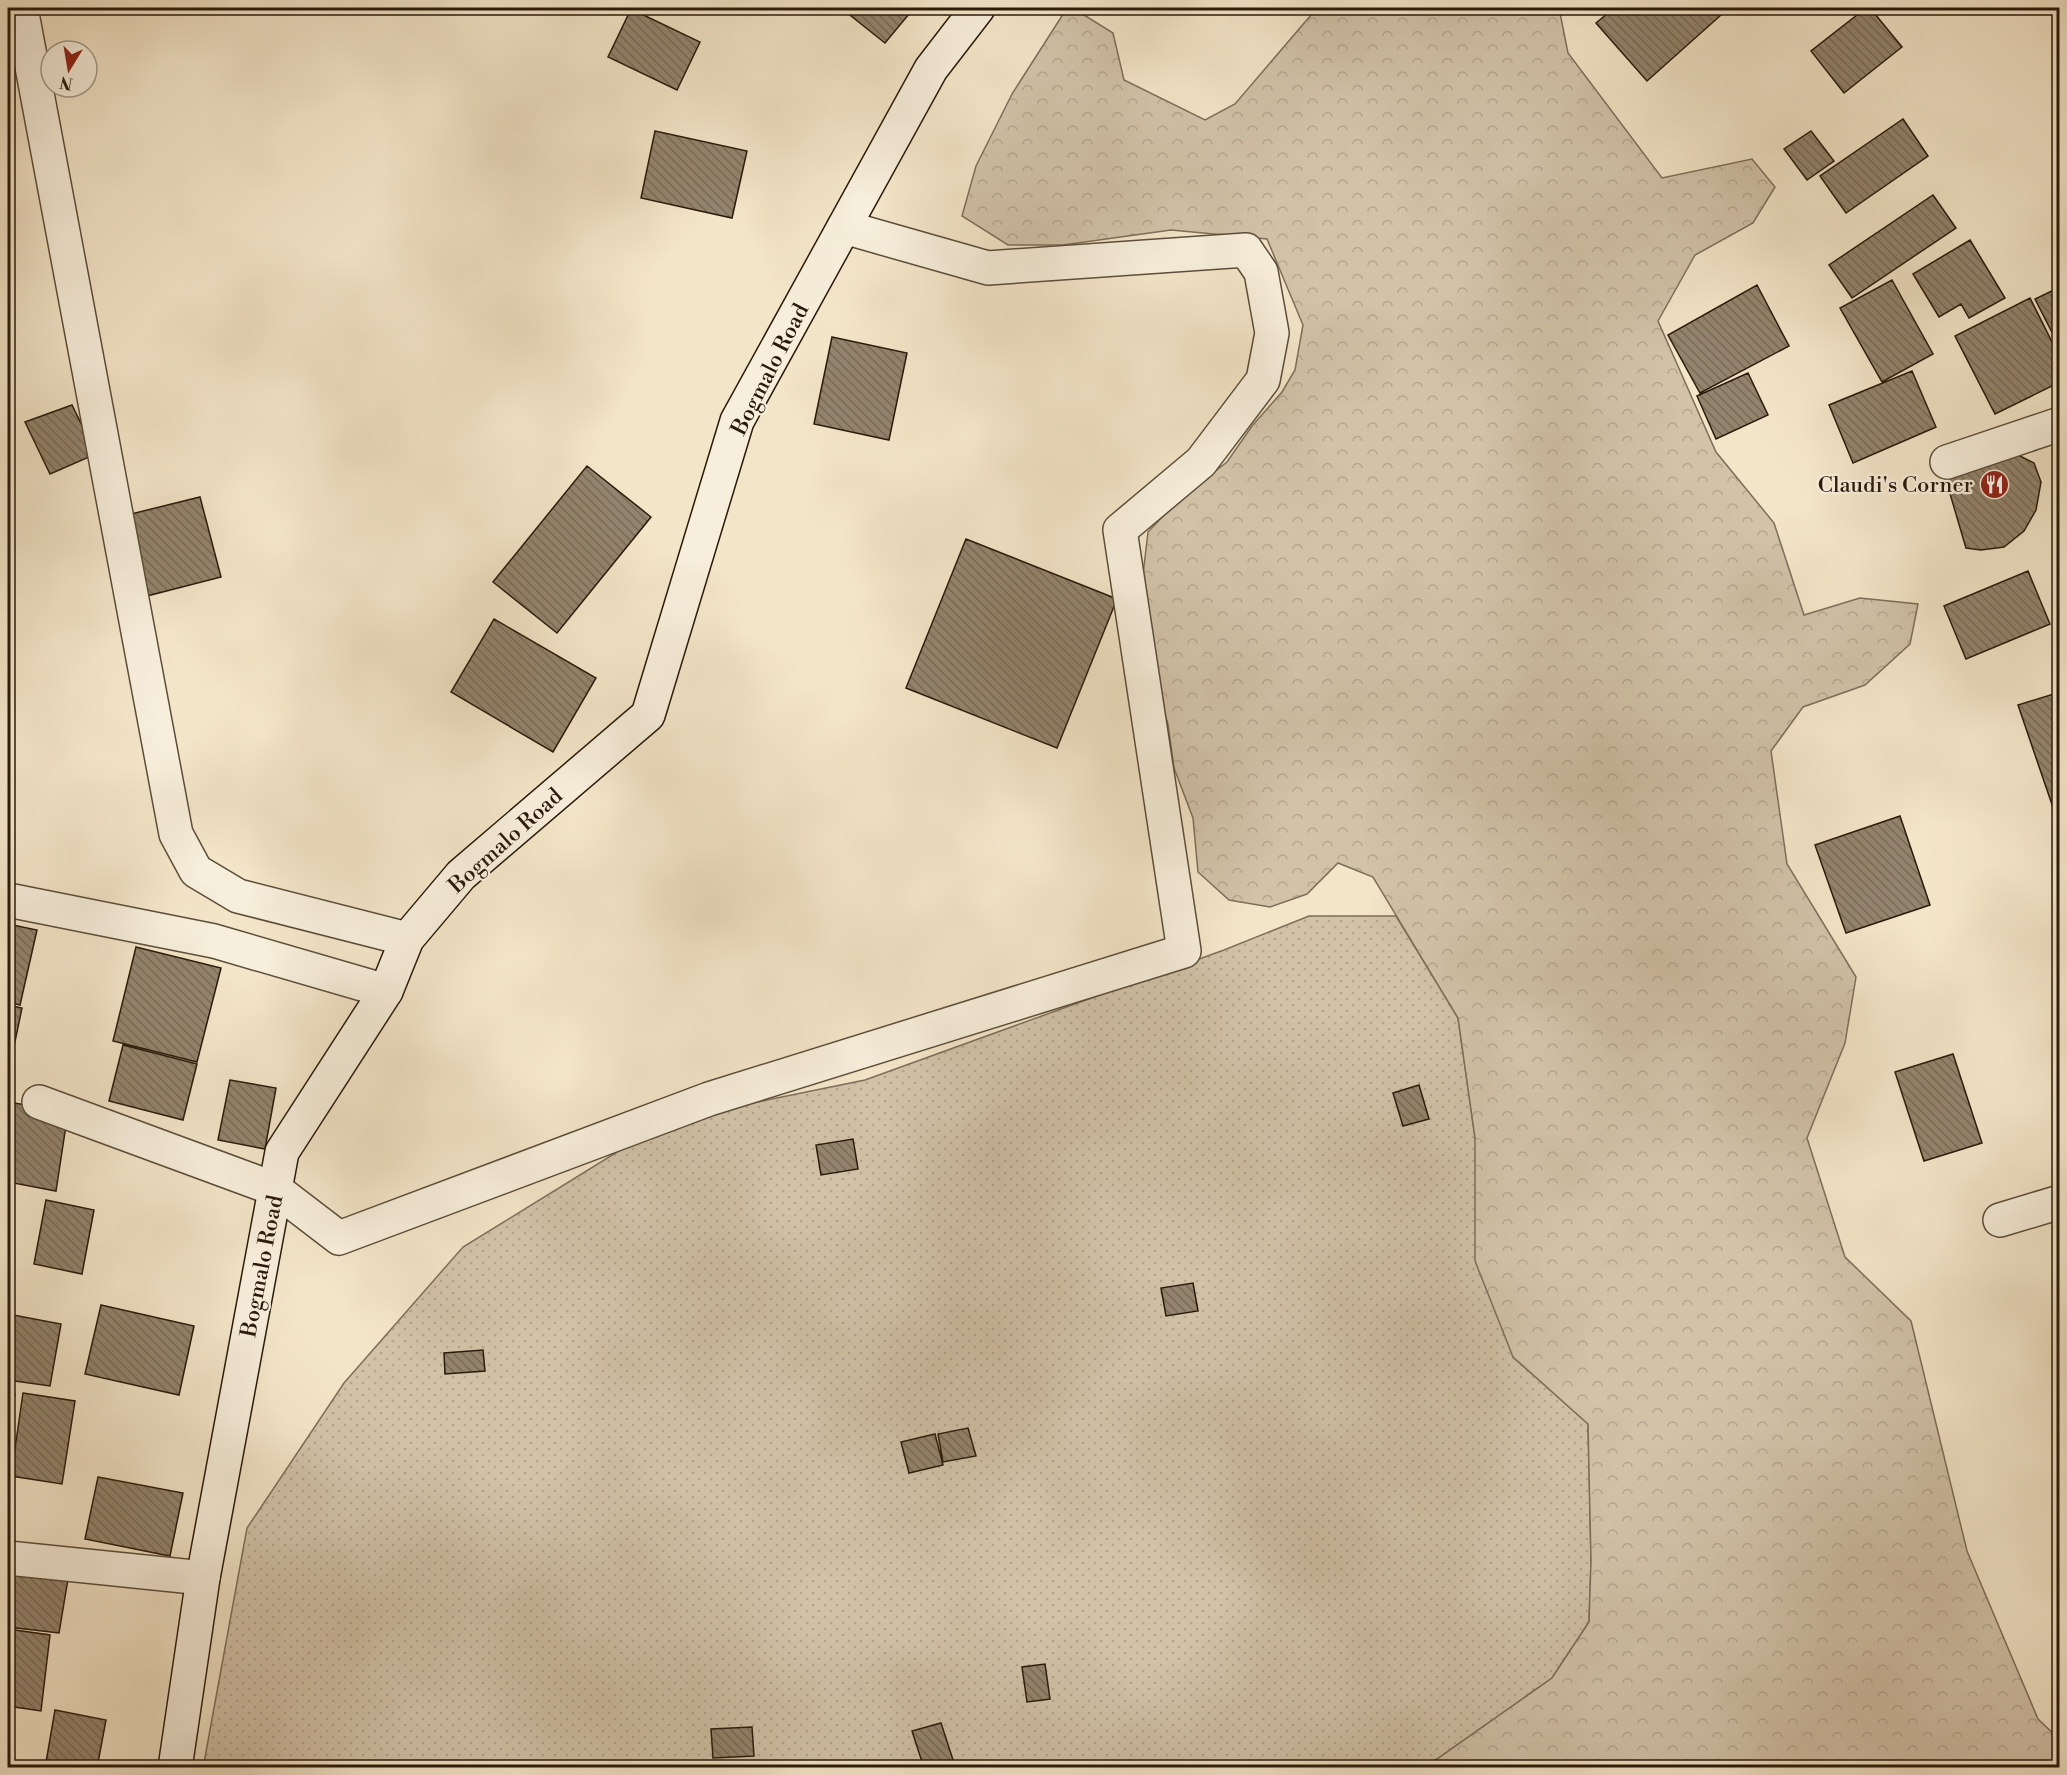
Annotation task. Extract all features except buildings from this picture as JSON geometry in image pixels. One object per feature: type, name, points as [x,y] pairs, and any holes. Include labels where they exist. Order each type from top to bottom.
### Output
[{"type":"street","points":[[21,8],[176,834],[196,872],[238,896],[407,939]]},
{"type":"street","name":"Bogmalo Road","points":[[175,1767],[203,1578],[282,1152],[386,991],[407,939],[461,875],[648,715],[737,421],[931,69],[978,8]]},
{"type":"street","points":[[39,1102],[275,1190],[339,1238],[709,1099],[1184,951],[1120,530],[1201,462],[1263,380],[1272,333],[1261,272],[1246,250],[987,268],[844,227]]},
{"type":"street","points":[[1947,462],[2060,424]]},
{"type":"street","points":[[8,900],[214,941],[386,991]]},
{"type":"street","points":[[2000,1220],[2060,1202]]},
{"type":"street","points":[[8,1558],[203,1578]]},
{"type":"green space","points":[[1067,8],[1073,8],[1113,33],[1124,80],[1205,120],[1235,104],[1317,8],[1559,8],[1568,53],[1662,178],[1752,159],[1775,187],[1753,223],[1695,255],[1658,321],[1716,452],[1774,523],[1804,615],[1860,598],[1918,604],[1910,644],[1865,685],[1803,707],[1771,751],[1787,864],[1856,977],[1845,1043],[1807,1138],[1845,1257],[1911,1321],[1967,1551],[2038,1719],[2059,1739],[2059,1767],[1419,1767],[1437,1759],[1552,1678],[1589,1622],[1591,1561],[1588,1424],[1513,1357],[1475,1261],[1475,1138],[1458,1018],[1373,877],[1338,863],[1307,894],[1270,907],[1229,900],[1198,872],[1193,818],[1174,768],[1168,724],[1147,662],[1140,600],[1148,532],[1179,499],[1227,462],[1252,426],[1282,392],[1295,370],[1303,325],[1267,239],[1171,230],[1063,245],[1008,245],[962,216],[976,166],[1012,94]]},
{"type":"green space","points":[[1309,916],[1396,916],[1458,1018],[1475,1138],[1513,1357],[1588,1424],[1591,1561],[1589,1622],[1552,1678],[1437,1759],[1419,1767],[203,1768],[247,1528],[344,1383],[463,1247],[669,1120],[865,1080],[1224,950]]},
{"type":"place","name":"Claudi's Corner","points":[[1994,484]]}]
